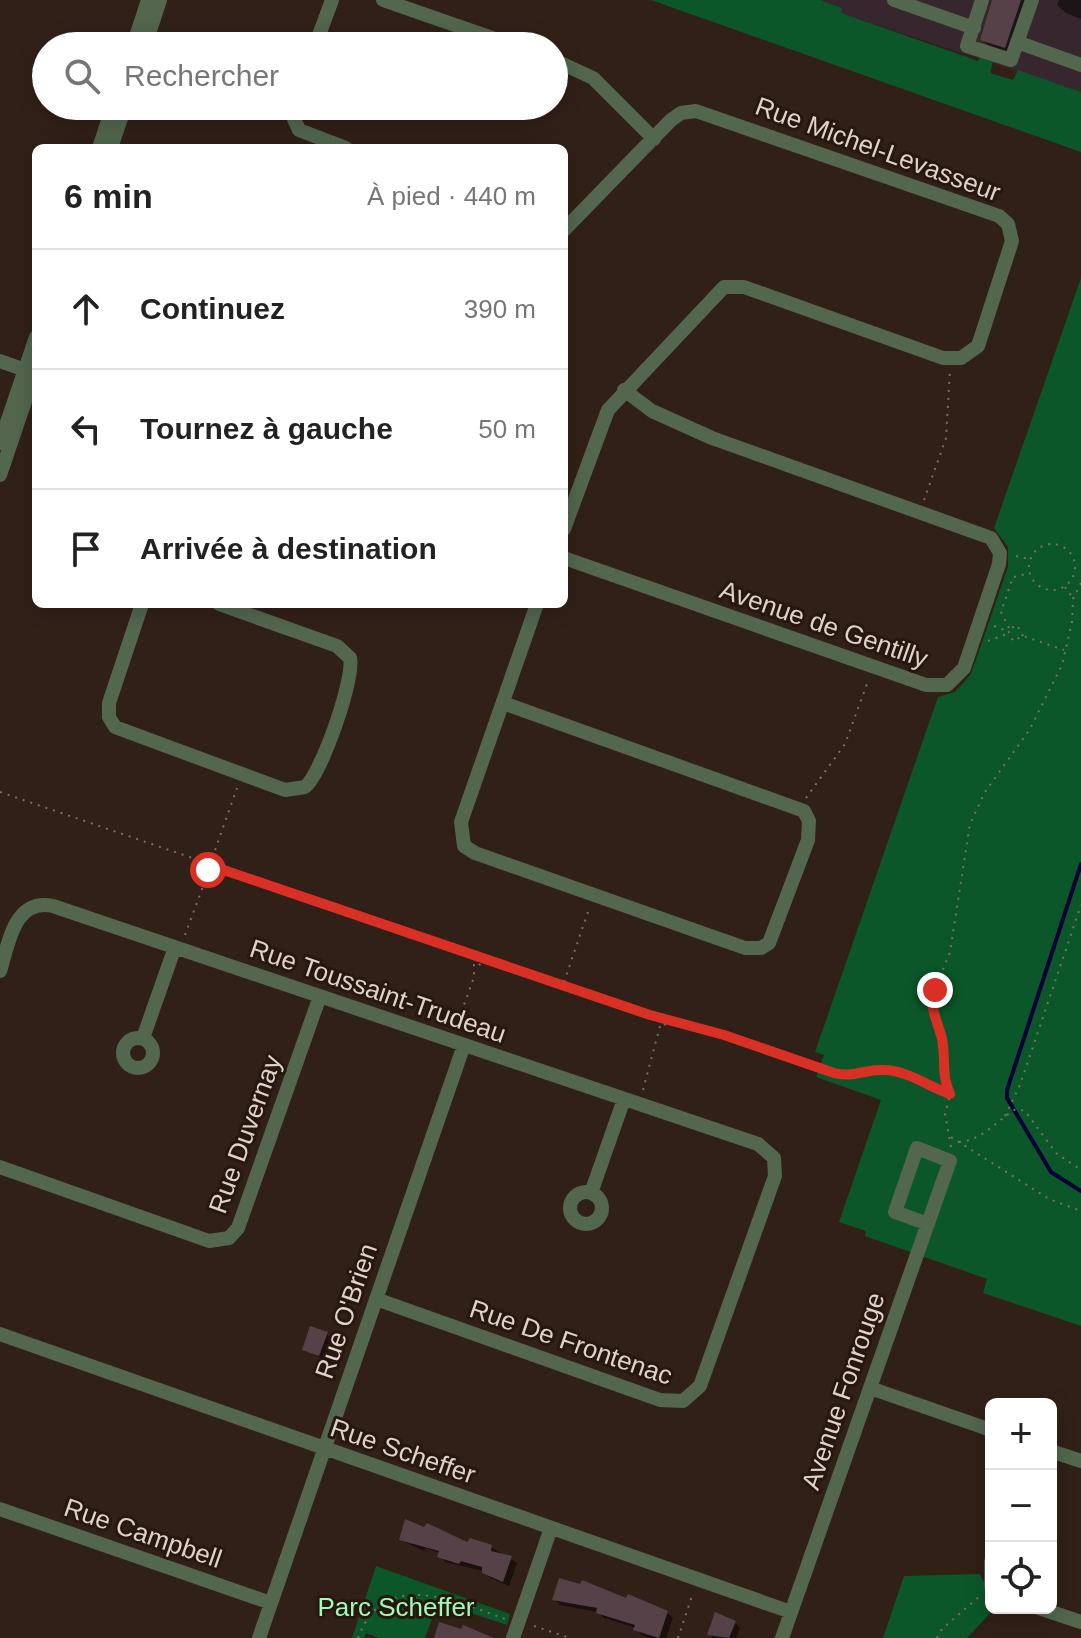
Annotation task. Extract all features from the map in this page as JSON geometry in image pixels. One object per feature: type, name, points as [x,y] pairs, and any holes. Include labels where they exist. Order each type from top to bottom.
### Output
[{"type":"street","points":[[138,32],[148,0]]},
{"type":"street","points":[[150,32],[160,0]]},
{"type":"street","points":[[320,32],[332,0]]},
{"type":"street","points":[[383,0],[475,32]]},
{"type":"street","points":[[894,0],[974,28]]},
{"type":"street","points":[[982,0],[967,46],[1011,60],[1032,0]]},
{"type":"street","points":[[1017,42],[1081,65]]},
{"type":"street","points":[[568,66],[593,78],[654,139]]},
{"type":"street","name":"Rue Michel-Levasseur","points":[[568,226],[681,113],[703,113],[999,216],[1010,229],[1012,245],[978,346],[967,357],[943,358],[733,285],[715,294],[624,390],[603,421],[568,518]]},
{"type":"street","points":[[100,144],[108,120]]},
{"type":"street","points":[[112,144],[120,120]]},
{"type":"street","points":[[294,120],[299,130],[336,144]]},
{"type":"street","points":[[0,361],[32,372]]},
{"type":"street","points":[[0,443],[32,374]]},
{"type":"street","points":[[0,475],[32,375]]},
{"type":"street","name":"Avenue de Gentilly","points":[[568,559],[926,685],[942,687],[956,680],[964,668],[999,564],[999,551],[991,538],[712,438],[652,411],[624,390]]},
{"type":"street","points":[[141,608],[109,703],[109,717],[115,727],[285,790],[305,787],[315,777],[341,705],[351,673],[350,658],[337,646],[230,608]]},
{"type":"street","points":[[503,703],[804,811],[809,821],[808,840],[769,943],[761,948],[745,948],[475,853],[464,846],[461,822],[536,608]]},
{"type":"street","name":"Rue Toussaint-Trudeau","points":[[0,971],[18,919],[26,909],[38,905],[53,906],[179,944],[320,996],[758,1144],[774,1158]]},
{"type":"street","points":[[143,1038],[179,944]]},
{"type":"street","name":"Rue Duvernay","points":[[0,1167],[209,1241],[229,1238],[238,1228],[320,996]]},
{"type":"street","name":"Rue O'Brien","points":[[259,1638],[464,1045]]},
{"type":"street","points":[[591,1193],[624,1099]]},
{"type":"street","points":[[928,1224],[895,1212],[917,1148],[950,1161]]},
{"type":"street","name":"Rue De Frontenac","points":[[376,1299],[660,1400],[683,1401],[700,1386],[775,1176],[774,1158]]},
{"type":"street","name":"Avenue Fonrouge","points":[[782,1638],[950,1161]]},
{"type":"street","name":"Rue Scheffer","points":[[0,1334],[791,1612]]},
{"type":"street","points":[[870,1388],[985,1428]]},
{"type":"street","points":[[1057,1453],[1081,1461]]},
{"type":"street","name":"Rue Campbell","points":[[0,1509],[271,1603]]},
{"type":"street","points":[[513,1638],[551,1528]]},
{"type":"street","points":[[1057,1614],[1081,1622]]},
{"type":"path","points":[[924,502],[946,438],[950,369]]},
{"type":"path","points":[[1054,544],[1067,549],[1075,565],[1073,577],[1064,586],[1046,589],[1030,573],[1030,560],[1040,547],[1054,544]]},
{"type":"path","points":[[1009,554],[1030,560]]},
{"type":"path","points":[[1075,565],[1081,564]]},
{"type":"path","points":[[1004,578],[1030,573]]},
{"type":"path","points":[[1013,577],[1001,612],[1015,642],[1023,636]]},
{"type":"path","points":[[950,1161],[951,1137],[945,1114],[950,1094],[943,1080],[942,1038],[931,999],[950,952],[970,824],[985,792],[1030,729],[1066,651],[1073,599],[1081,583]]},
{"type":"path","points":[[1064,586],[1073,599]]},
{"type":"path","points":[[988,624],[1008,631]]},
{"type":"path","points":[[983,641],[1020,626],[1023,636]]},
{"type":"path","points":[[1023,636],[1066,651]]},
{"type":"path","points":[[804,800],[845,744],[869,676]]},
{"type":"path","points":[[179,944],[239,783]]},
{"type":"path","points":[[0,792],[667,1020],[724,1035],[841,1075],[895,1071],[950,1094]]},
{"type":"path","points":[[563,983],[591,903]]},
{"type":"path","points":[[1005,1116],[1020,1085],[1081,905]]},
{"type":"path","points":[[454,1032],[474,977],[474,963],[481,965],[483,956]]},
{"type":"path","points":[[641,1095],[660,1026],[664,1027],[667,1020]]},
{"type":"path","points":[[959,1142],[975,1141],[1016,1109],[1025,1111],[1056,1153],[1081,1170]]},
{"type":"path","points":[[951,1137],[1049,1199],[1081,1211]]},
{"type":"path","points":[[937,1638],[942,1629],[985,1591]]},
{"type":"path","points":[[678,1638],[694,1592]]},
{"type":"path","points":[[358,1638],[366,1620],[374,1612],[396,1598],[416,1593],[440,1596],[570,1638]]},
{"type":"shaded area","points":[[820,0],[1081,0],[1081,92],[840,13],[841,7]]},
{"type":"green space","points":[[651,0],[820,0],[842,8],[841,13],[978,61],[980,57],[993,61],[990,73],[1013,80],[1018,70],[1081,92],[1081,152]]},
{"type":"green space","points":[[1081,278],[1081,1326],[983,1293],[987,1279],[865,1236],[866,1231],[839,1222],[881,1100],[816,1077],[824,1055],[815,1052],[938,697],[955,692],[971,674],[1008,567],[1008,547],[994,528]]},
{"type":"green space","name":"Parc Scheffer","points":[[376,1566],[510,1614],[507,1625],[438,1602],[425,1638],[379,1638],[366,1633],[364,1638],[352,1638]]},
{"type":"green space","points":[[980,1574],[985,1585],[985,1614],[989,1614],[967,1638],[883,1638],[904,1576]]},
{"type":"building","points":[[992,0],[1021,0],[1005,48],[980,40]]},
{"type":"building","points":[[310,1326],[328,1332],[319,1356],[302,1350]]},
{"type":"building","points":[[405,1519],[424,1527],[427,1523],[467,1542],[470,1538],[492,1545],[491,1551],[512,1556],[503,1582],[482,1573],[482,1567],[437,1557],[439,1551],[399,1540]]},
{"type":"building","points":[[559,1578],[580,1584],[582,1580],[626,1598],[628,1594],[668,1611],[659,1638],[633,1630],[635,1625],[596,1613],[597,1608],[552,1600]]},
{"type":"building","points":[[715,1612],[736,1621],[729,1638],[707,1635]]},
{"type":"building","points":[[439,1622],[461,1629],[463,1625],[494,1638],[434,1638]]},
{"type":"waterway","points":[[1081,864],[1007,1090],[1007,1098],[1051,1172],[1081,1191]]},
{"type":"route","points":[[208,870],[209,865],[650,1015],[785,1054],[834,1073],[846,1076],[882,1069],[895,1071],[950,1094],[943,1080],[942,1038],[933,1014],[931,999],[935,990]]}]
